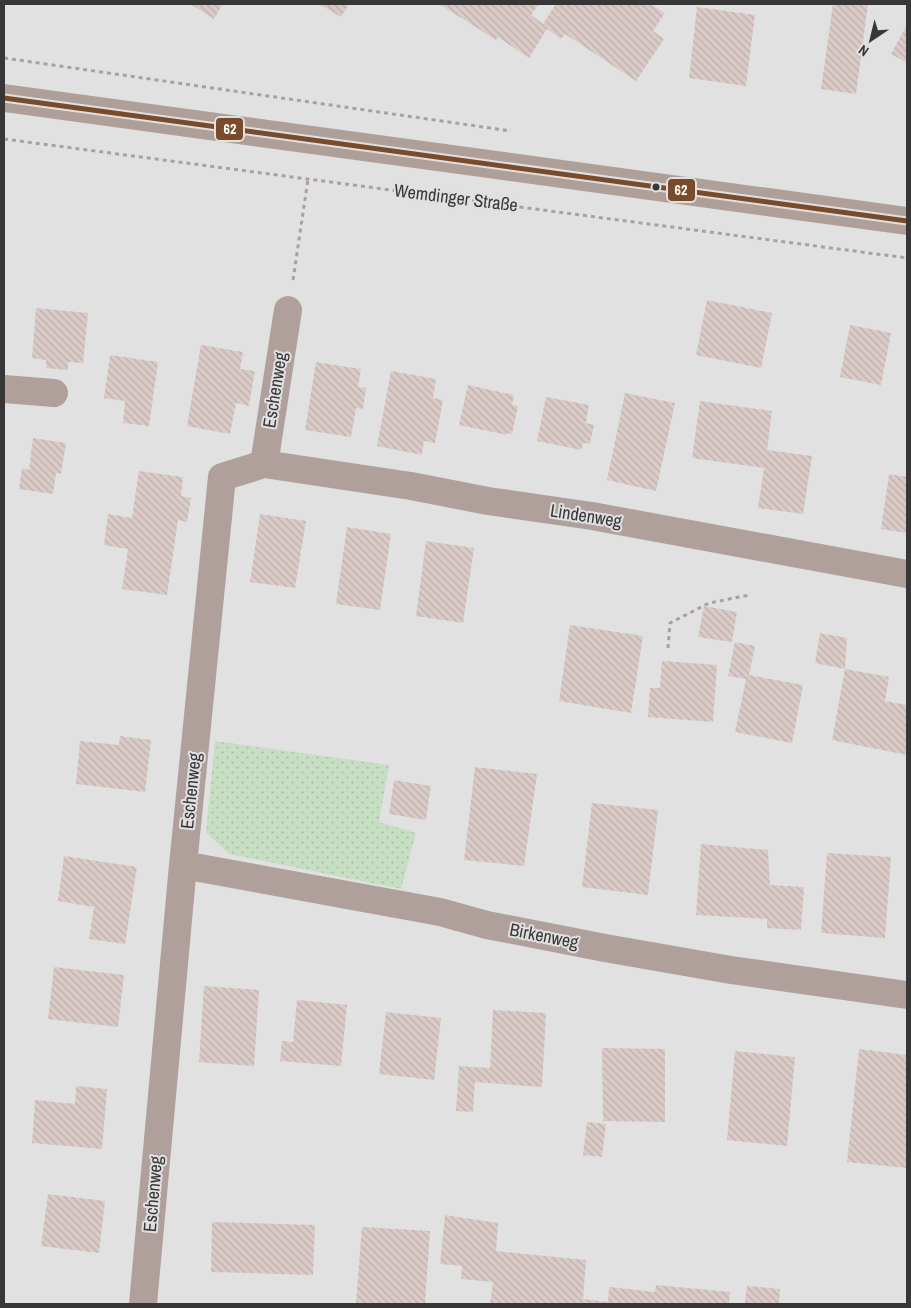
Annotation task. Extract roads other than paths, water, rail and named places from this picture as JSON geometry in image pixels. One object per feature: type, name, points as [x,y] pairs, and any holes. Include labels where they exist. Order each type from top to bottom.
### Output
[{"type":"main road","points":[[4,98],[907,221]]},
{"type":"street","name":"Eschenweg","points":[[144,1304],[183,865],[222,476],[264,464],[288,310]]},
{"type":"street","points":[[4,389],[54,393]]},
{"type":"street","name":"Lindenweg","points":[[264,464],[592,516],[907,574]]},
{"type":"street","name":"Birkenweg","points":[[183,865],[440,912],[487,925],[624,952],[731,970],[907,995]]}]
